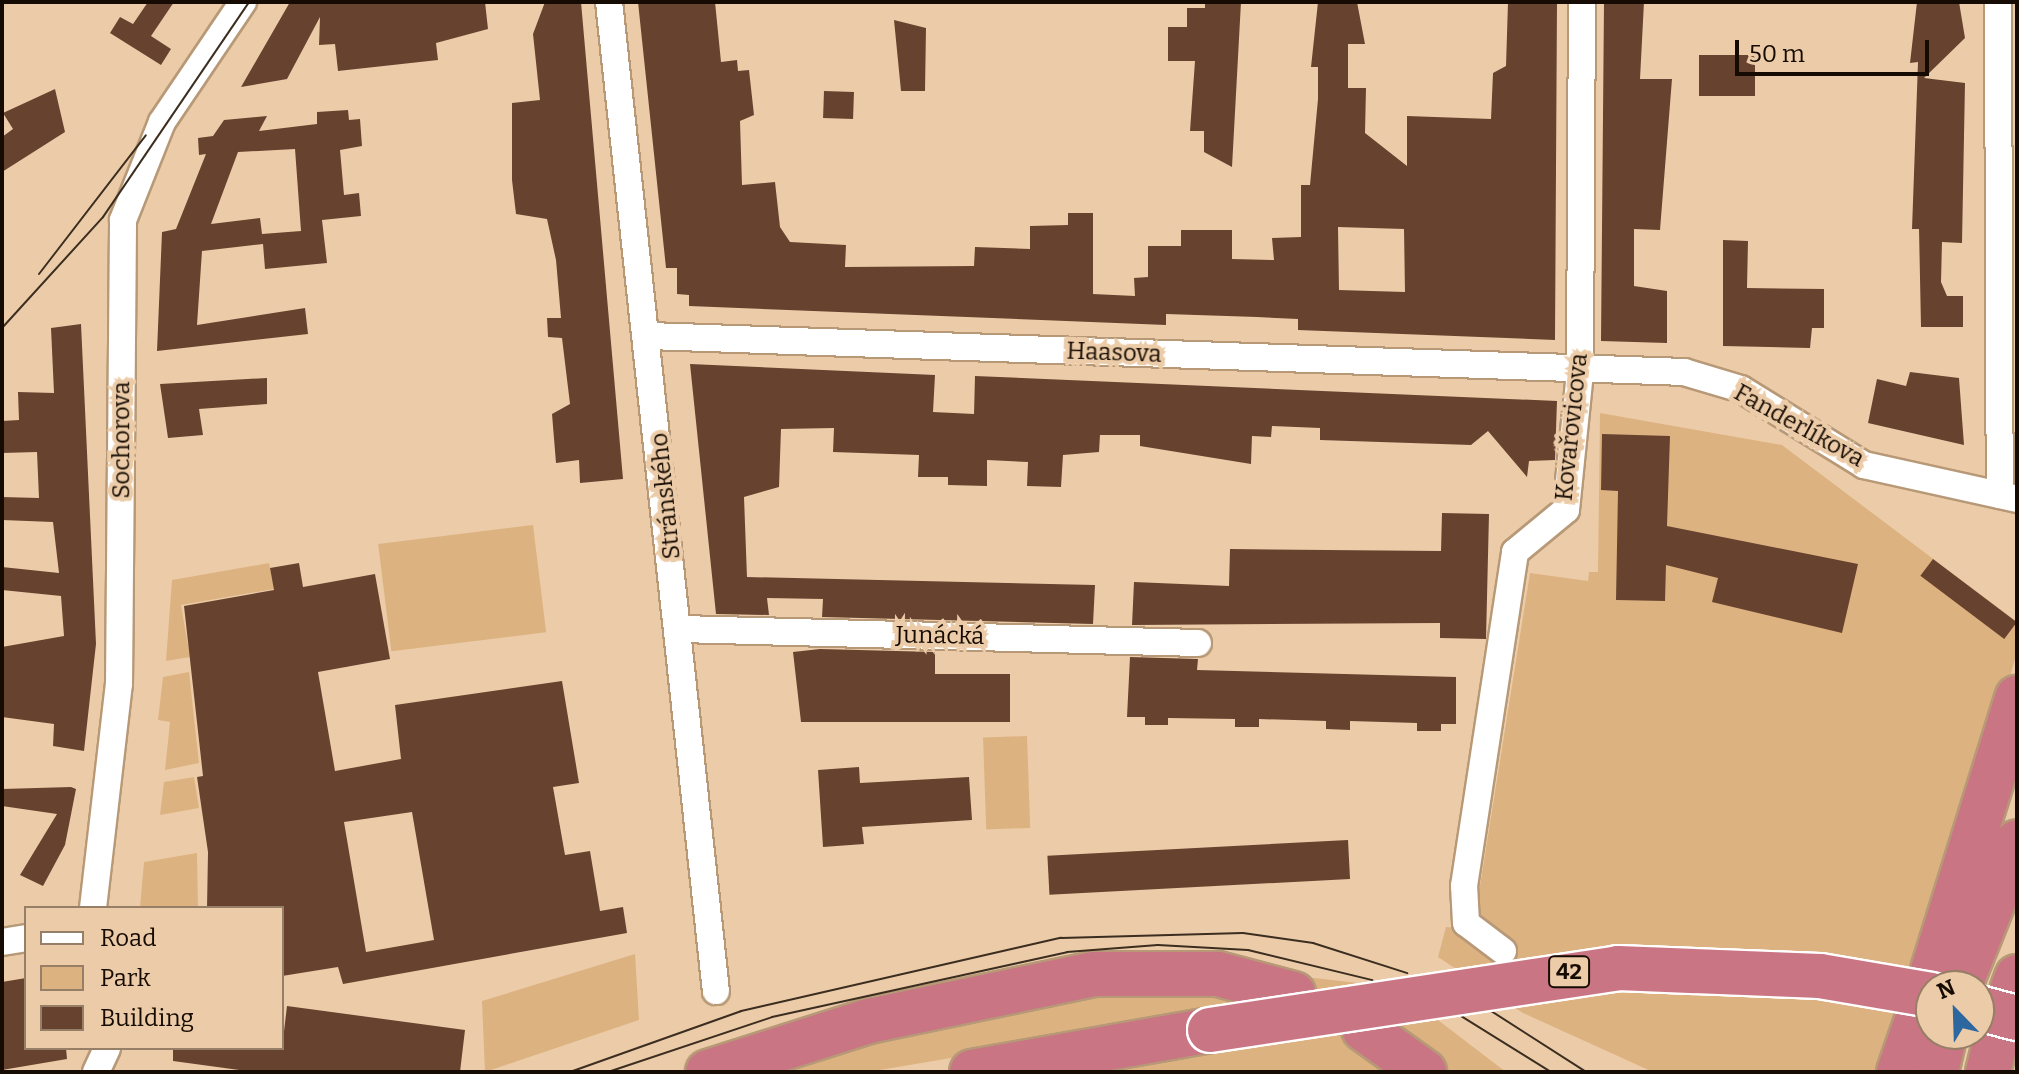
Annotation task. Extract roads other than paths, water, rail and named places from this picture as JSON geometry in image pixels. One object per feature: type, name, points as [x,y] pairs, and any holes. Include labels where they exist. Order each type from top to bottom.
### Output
[{"type":"highway","points":[[1965,970],[1954,917],[2017,698]]},
{"type":"highway","points":[[1954,917],[2017,821]]},
{"type":"highway","points":[[1983,970],[2017,842]]},
{"type":"highway","name":"42","points":[[972,1072],[1210,1030],[1618,968],[1820,976],[1915,996]]},
{"type":"highway","points":[[708,1072],[869,1021],[1094,974],[1218,974],[1293,994]]},
{"type":"highway","points":[[1364,1029],[1424,1072]]},
{"type":"highway","points":[[1899,1072],[1925,1050]]},
{"type":"highway","points":[[1936,1072],[1949,1050]]},
{"type":"street","name":"Sochorova","points":[[93,906],[119,684],[123,220],[162,122],[243,2]]},
{"type":"street","name":"Stránského","points":[[609,2],[681,629],[699,878],[716,991]]},
{"type":"street","name":"Kovařovicova","points":[[1503,951],[1466,923],[1464,886],[1515,552],[1566,510],[1580,371],[1582,2]]},
{"type":"street","points":[[1998,2],[2008,497]]},
{"type":"street","name":"Haasova","points":[[649,336],[1580,371]]},
{"type":"street","name":"Fanderlíkova","points":[[1580,371],[1684,372],[1741,389],[1864,465],[2008,497]]},
{"type":"street","name":"Junácká","points":[[681,629],[1198,643]]},
{"type":"street","points":[[2,942],[24,938]]},
{"type":"street","points":[[96,1072],[106,1050]]},
{"type":"tram line","points":[[2,328],[103,217],[249,2]]},
{"type":"tram line","points":[[39,274],[146,135]]},
{"type":"tram line","points":[[570,1072],[741,1011],[1061,938],[1243,933],[1313,943],[1407,973]]},
{"type":"tram line","points":[[608,1072],[772,1017],[1067,952],[1158,945],[1248,950],[1372,980]]},
{"type":"tram line","points":[[1488,1009],[1586,1072]]},
{"type":"tram line","points":[[1456,1013],[1551,1072]]}]
